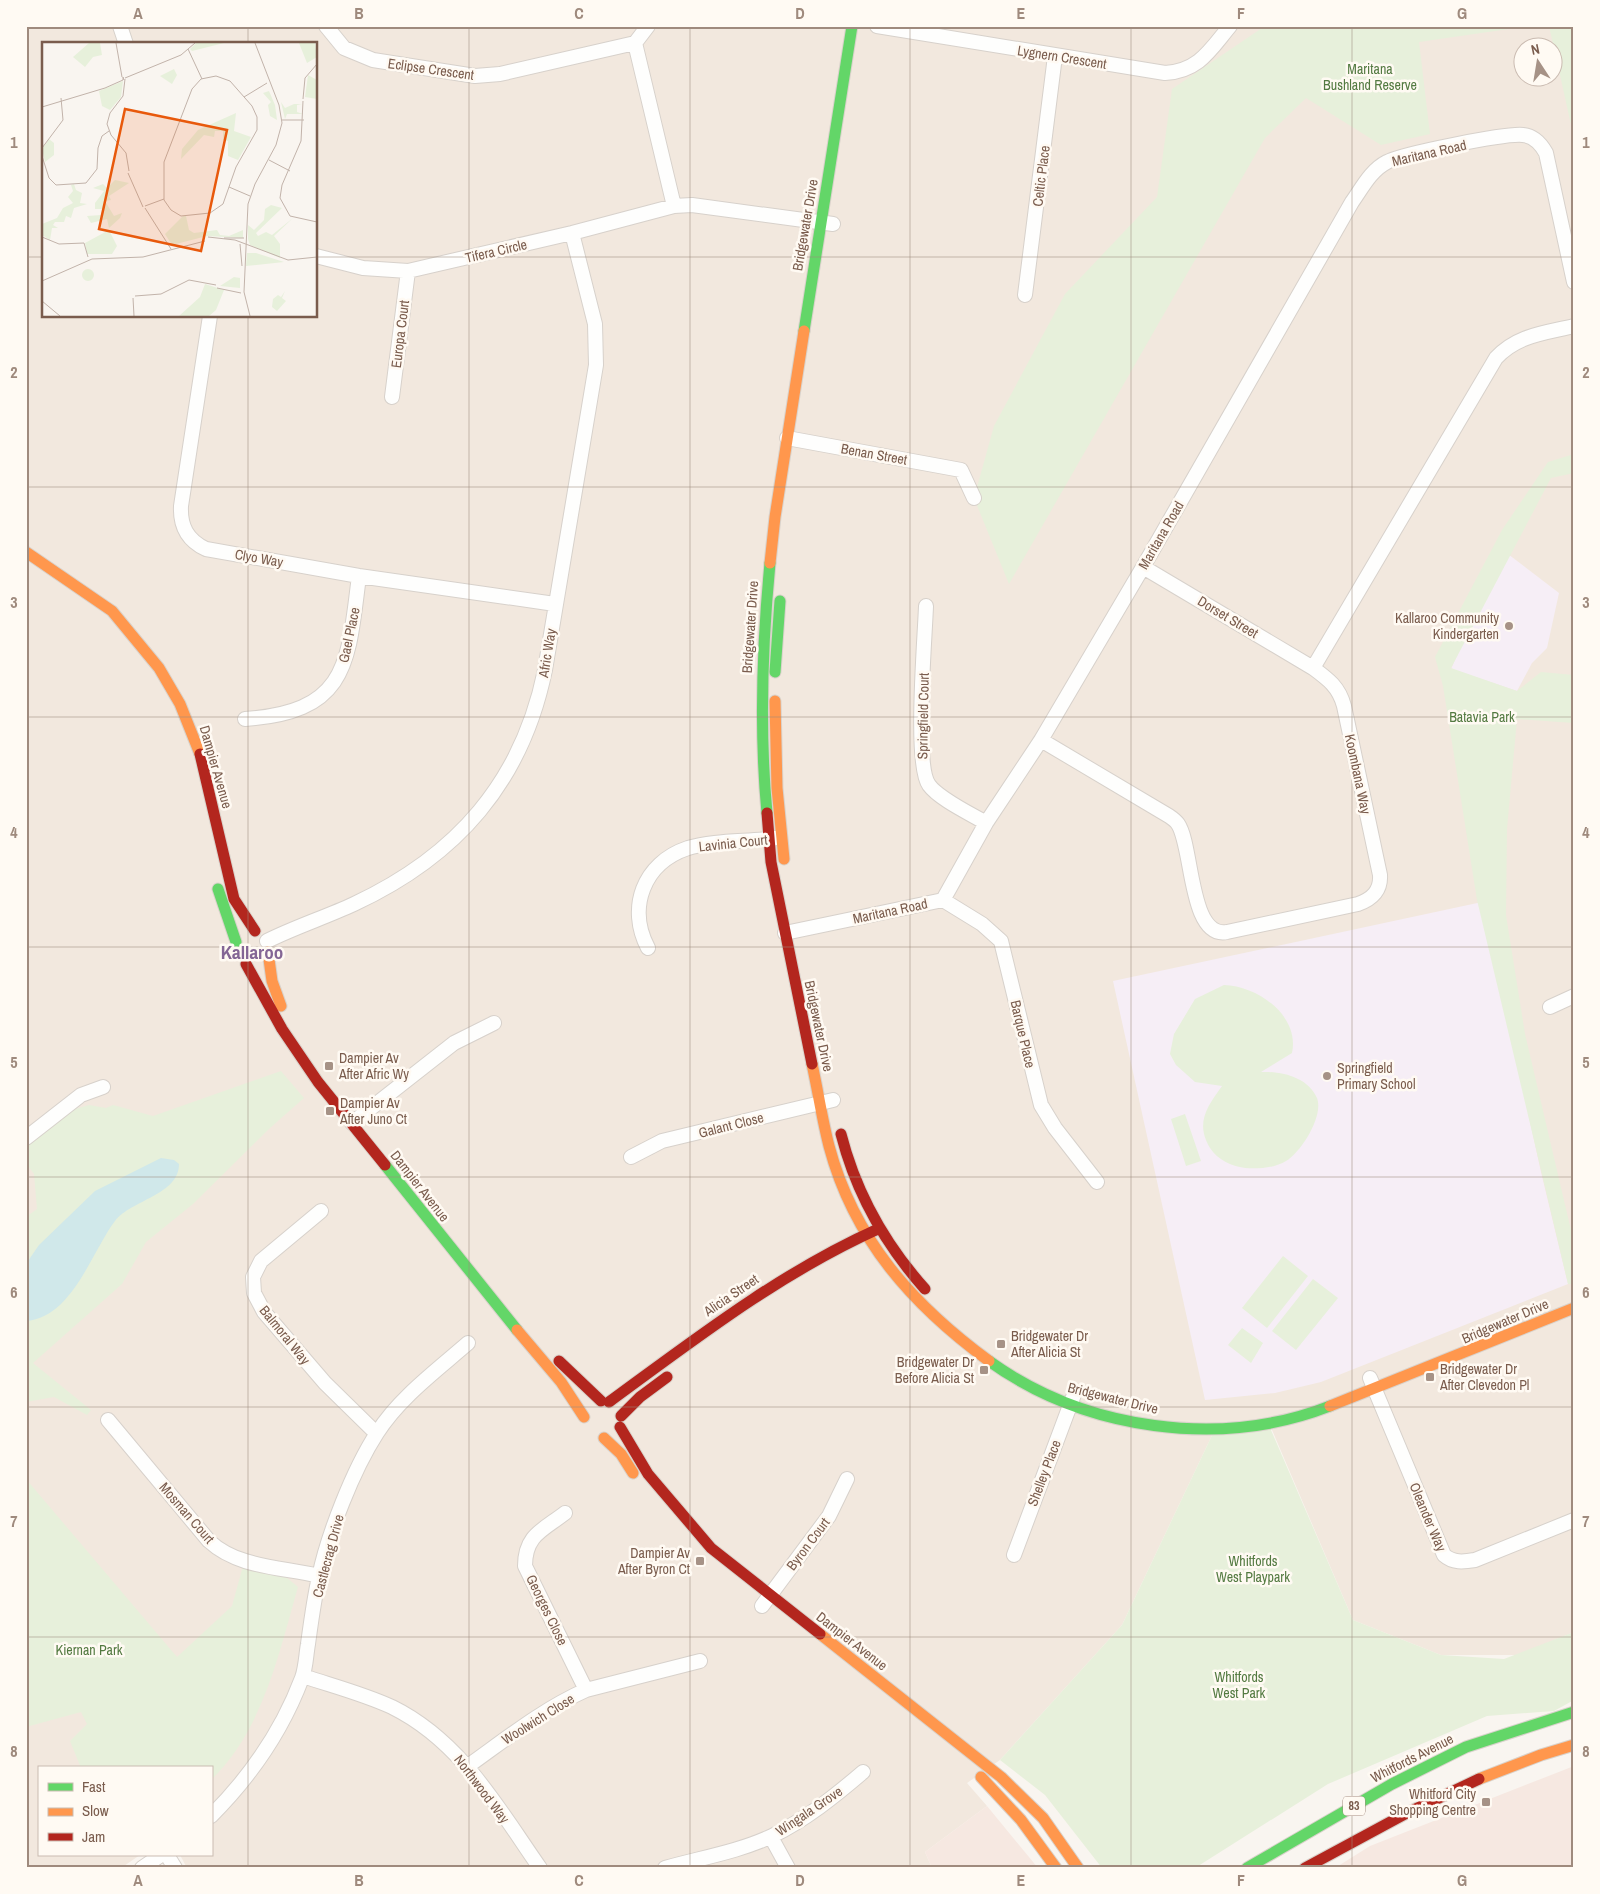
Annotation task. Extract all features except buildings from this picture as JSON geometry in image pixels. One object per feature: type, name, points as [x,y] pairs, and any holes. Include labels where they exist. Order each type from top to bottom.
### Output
[{"type":"main road","name":"Bridgewater Drive","points":[[852,26],[827,223],[792,439],[775,517],[763,636],[762,760],[775,838],[786,881],[791,932],[831,1104],[849,1161],[881,1232],[916,1279],[935,1300]]},
{"type":"main road","name":"Bridgewater Drive","points":[[827,223],[838,196]]},
{"type":"main road","name":"Bridgewater Drive","points":[[792,439],[795,468]]},
{"type":"main road","name":"Dampier Avenue","points":[[26,552],[112,611],[159,668],[180,704],[200,755],[232,892],[247,921],[255,931]]},
{"type":"main road","points":[[26,566],[94,613]]},
{"type":"main road","name":"Bridgewater Drive","points":[[775,838],[777,788],[774,684],[781,592]]},
{"type":"main road","points":[[107,625],[142,665]]},
{"type":"main road","name":"Dampier Avenue","points":[[173,719],[179,732]]},
{"type":"main road","points":[[215,879],[236,942],[236,955],[246,964],[258,963],[264,959],[267,946]]},
{"type":"main road","points":[[236,942],[244,933],[255,931],[267,946],[272,981],[284,1011],[327,1074]]},
{"type":"main road","name":"Bridgewater Drive","points":[[791,932],[802,956]]},
{"type":"main road","name":"Dampier Avenue","points":[[246,964],[282,1029],[318,1082],[359,1117],[502,1312],[561,1382],[591,1429],[620,1454],[642,1485]]},
{"type":"main road","name":"Bridgewater Drive","points":[[831,1104],[838,1174],[873,1244],[904,1286],[950,1331],[1015,1378],[1074,1395],[1136,1422],[1219,1429],[1278,1422],[1302,1417],[1508,1322]]},
{"type":"main road","name":"Dampier Avenue","points":[[424,1194],[511,1303]]},
{"type":"main road","points":[[861,1251],[873,1244],[881,1232]]},
{"type":"main road","name":"Alicia Street","points":[[605,1402],[732,1311],[867,1233],[881,1232]]},
{"type":"main road","name":"Alicia Street","points":[[714,1340],[804,1282]]},
{"type":"main road","name":"Bridgewater Drive","points":[[1302,1402],[1373,1384],[1574,1308]]},
{"type":"main road","points":[[548,1348],[566,1370],[605,1402],[616,1407],[620,1422]]},
{"type":"main road","points":[[605,1402],[590,1406],[591,1429],[614,1434],[620,1422],[640,1397],[678,1368]]},
{"type":"main road","name":"Dampier Avenue","points":[[620,1422],[648,1474],[711,1548],[767,1605],[1001,1777],[1043,1818],[1078,1868]]},
{"type":"main road","points":[[700,1553],[712,1564]]},
{"type":"main road","name":"Dampier Avenue","points":[[751,1597],[767,1605]]},
{"type":"main road","name":"Dampier Avenue","points":[[868,1688],[972,1768],[1001,1796],[1036,1836],[1056,1868]]},
{"type":"main road","name":"Whitfords Avenue","points":[[1247,1868],[1392,1784],[1466,1747],[1574,1712]]},
{"type":"main road","name":"83","points":[[1305,1868],[1432,1801],[1486,1776],[1548,1752],[1574,1746]]},
{"type":"street","points":[[120,26],[125,42]]},
{"type":"street","name":"Eclipse Crescent","points":[[326,26],[344,48],[373,60],[475,76],[500,74],[636,42]]},
{"type":"street","points":[[648,26],[636,42],[674,206]]},
{"type":"street","name":"Lygnern Crescent","points":[[877,26],[1166,73],[1190,68],[1201,60],[1230,26]]},
{"type":"street","name":"Celtic Place","points":[[1025,295],[1055,56]]},
{"type":"street","name":"Maritana Road","points":[[791,932],[942,900],[986,823],[1041,740],[1143,567],[1352,202],[1370,177],[1387,162],[1498,137],[1523,135],[1533,138],[1542,145],[1546,153],[1574,282]]},
{"type":"street","name":"Tifera Circle","points":[[318,257],[363,268],[408,271],[572,233],[674,206],[712,207],[827,223]]},
{"type":"street","name":"Afric Way","points":[[267,946],[354,904],[406,876],[455,840],[495,792],[517,754],[537,706],[596,365],[595,324],[572,233]]},
{"type":"street","name":"Europa Court","points":[[392,397],[408,271]]},
{"type":"street","name":"Clyo Way","points":[[210,318],[181,506],[184,529],[196,544],[206,549],[359,576],[555,604]]},
{"type":"street","points":[[1313,668],[1496,358],[1512,343],[1524,338],[1574,326]]},
{"type":"street","name":"Benan Street","points":[[792,439],[961,470],[974,498]]},
{"type":"street","name":"Dorset Street","points":[[1143,567],[1313,668]]},
{"type":"street","name":"Gael Place","points":[[245,719],[284,715],[310,703],[328,689],[337,678],[348,651],[359,576]]},
{"type":"street","name":"Springfield Court","points":[[926,606],[922,703],[924,775],[927,782],[936,792],[986,823]]},
{"type":"street","name":"Koombana Way","points":[[1041,740],[1169,816],[1177,823],[1199,908],[1208,927],[1215,932],[1227,932],[1358,904],[1375,895],[1380,882],[1379,870],[1342,697],[1333,683],[1313,668]]},
{"type":"street","name":"Lavinia Court","points":[[648,948],[642,936],[638,918],[638,900],[648,879],[666,860],[678,852],[695,847],[775,838]]},
{"type":"street","name":"Barque Place","points":[[942,900],[982,924],[1001,941],[1039,1100],[1055,1128],[1097,1182]]},
{"type":"street","points":[[1550,1007],[1574,996]]},
{"type":"street","points":[[359,1117],[454,1043],[494,1024]]},
{"type":"street","points":[[26,1138],[81,1095],[103,1087]]},
{"type":"street","name":"Galant Close","points":[[631,1157],[662,1141],[831,1104]]},
{"type":"street","name":"Balmoral Way","points":[[321,1211],[261,1261],[254,1277],[254,1293],[264,1312],[325,1384],[376,1433]]},
{"type":"street","name":"Castlecrag Drive","points":[[212,1815],[245,1780],[259,1760],[274,1737],[303,1676],[319,1576],[345,1497],[376,1433],[395,1409],[468,1343]]},
{"type":"street","name":"Oleander Way","points":[[1373,1384],[1444,1555],[1450,1560],[1459,1562],[1475,1560],[1574,1520]]},
{"type":"street","name":"Shelley Place","points":[[1014,1554],[1074,1395]]},
{"type":"street","name":"Mosman Court","points":[[108,1420],[209,1541],[223,1553],[249,1562],[319,1576]]},
{"type":"street","name":"Byron Court","points":[[767,1605],[829,1516],[847,1479]]},
{"type":"street","name":"Georges Close","points":[[565,1513],[527,1545],[525,1566],[586,1690]]},
{"type":"street","name":"Woolwich Close","points":[[468,1766],[552,1707],[586,1690],[700,1661]]},
{"type":"street","name":"Northwood Way","points":[[303,1676],[370,1698],[409,1716],[427,1728],[468,1766],[540,1868]]},
{"type":"street","name":"Wingala Grove","points":[[665,1868],[719,1854],[771,1837],[822,1805],[862,1772]]},
{"type":"street","points":[[771,1837],[788,1868]]},
{"type":"street","points":[[142,1868],[160,1856]]},
{"type":"street","points":[[168,1856],[175,1868]]},
{"type":"shaded area","points":[[26,26],[1574,26],[1574,1632],[1518,1655],[1441,1655],[1353,1620],[1269,1423],[1215,1429],[1122,1625],[1000,1760],[967,1783],[987,1806],[925,1852],[932,1868],[187,1868],[181,1856],[212,1856],[212,1766],[38,1766],[38,1856],[139,1856],[121,1868],[26,1868]]},
{"type":"shaded area","name":"Kallaroo Community Kindergarten","points":[[1504,551],[1559,593],[1547,648],[1532,663],[1517,691],[1451,669]]},
{"type":"shaded area","name":"Springfield Primary School","points":[[1482,902],[1541,1172],[1568,1284],[1321,1382],[1275,1393],[1205,1400],[1113,981]]},
{"type":"shaded area","points":[[1574,1766],[1574,1868],[1335,1868],[1370,1846]]},
{"type":"shaded area","points":[[987,1806],[1038,1868],[932,1868],[925,1852]]},
{"type":"green space","name":"Maritana Bushland Reserve","points":[[1265,26],[1529,26],[1419,42],[1430,134],[1381,145],[1306,98],[1265,138],[1009,584],[974,498],[994,426],[1065,294],[1157,197],[1172,89]]},
{"type":"green space","points":[[1549,26],[1574,26],[1574,138],[1562,84],[1562,38],[1552,38]]},
{"type":"green space","name":"Batavia Park","points":[[1574,454],[1574,473],[1551,478],[1451,668],[1517,691],[1541,672],[1574,675],[1574,723],[1517,719],[1507,829],[1506,915],[1525,1034],[1574,1243],[1574,1284],[1568,1284],[1477,900],[1443,686],[1435,657],[1502,530],[1548,462]]},
{"type":"green space","points":[[1224,985],[1250,991],[1263,997],[1283,1015],[1290,1027],[1293,1039],[1292,1053],[1261,1072],[1285,1074],[1301,1080],[1313,1091],[1317,1098],[1317,1114],[1310,1133],[1292,1156],[1272,1167],[1240,1167],[1225,1162],[1213,1152],[1203,1131],[1203,1123],[1208,1108],[1222,1086],[1195,1082],[1176,1065],[1170,1054],[1174,1034],[1195,999]]},
{"type":"green space","points":[[281,1071],[304,1098],[270,1128],[193,1204],[146,1242],[122,1284],[33,1363],[91,1410],[87,1415],[54,1397],[26,1402],[26,1217],[37,1209],[34,1174],[26,1163],[26,1147],[75,1109],[89,1105],[106,1108],[113,1105],[153,1116]]},
{"type":"green space","points":[[1185,1114],[1201,1161],[1186,1166],[1171,1119]]},
{"type":"green space","points":[[1283,1256],[1308,1276],[1267,1328],[1242,1308]]},
{"type":"green space","points":[[1313,1279],[1338,1298],[1296,1350],[1272,1331]]},
{"type":"green space","points":[[1242,1328],[1263,1343],[1251,1363],[1228,1345]]},
{"type":"green space","name":"Whitfords West Park","points":[[1268,1423],[1353,1620],[1441,1655],[1504,1659],[1574,1632],[1574,1700],[1554,1711],[1487,1716],[1328,1784],[1195,1868],[1102,1868],[1045,1795],[1000,1760],[1122,1625],[1215,1429]]},
{"type":"green space","name":"Kiernan Park","points":[[26,1479],[177,1657],[232,1606],[243,1566],[286,1577],[298,1587],[267,1690],[244,1738],[229,1760],[212,1779],[212,1766],[80,1766],[70,1741],[87,1724],[81,1712],[26,1727]]},
{"type":"water","points":[[161,1158],[174,1160],[179,1164],[177,1174],[171,1183],[163,1190],[122,1214],[106,1234],[89,1265],[68,1296],[56,1308],[42,1317],[26,1321],[26,1267],[39,1245],[95,1191]]},
{"type":"traffic: fast","points":[[804,331],[852,26]]},
{"type":"traffic: fast","points":[[767,813],[762,688],[770,563]]},
{"type":"traffic: fast","points":[[775,672],[780,601]]},
{"type":"traffic: fast","points":[[218,889],[236,942]]},
{"type":"traffic: fast","points":[[385,1165],[517,1330]]},
{"type":"traffic: fast","points":[[989,1361],[1027,1385],[1067,1403],[1110,1417],[1154,1426],[1199,1429],[1244,1427],[1288,1419],[1330,1406]]},
{"type":"traffic: fast","points":[[1247,1868],[1392,1784],[1466,1747],[1574,1712]]},
{"type":"traffic: slow","points":[[770,563],[775,517],[804,331]]},
{"type":"traffic: slow","points":[[26,552],[112,611],[159,668],[180,704],[200,754]]},
{"type":"traffic: slow","points":[[775,701],[777,788],[784,859]]},
{"type":"traffic: slow","points":[[268,952],[272,981],[281,1006]]},
{"type":"traffic: slow","points":[[812,1064],[829,1146],[840,1180],[854,1211],[871,1241],[890,1268],[935,1317],[989,1361]]},
{"type":"traffic: slow","points":[[1330,1406],[1574,1308]]},
{"type":"traffic: slow","points":[[517,1330],[561,1382],[584,1417]]},
{"type":"traffic: slow","points":[[604,1438],[621,1454],[633,1473]]},
{"type":"traffic: slow","points":[[820,1634],[1001,1777],[1043,1818],[1078,1868]]},
{"type":"traffic: slow","points":[[1479,1779],[1541,1755],[1574,1745]]},
{"type":"traffic: slow","points":[[981,1777],[1021,1820],[1056,1868]]},
{"type":"traffic: jam","points":[[200,754],[234,899],[255,931]]},
{"type":"traffic: jam","points":[[767,813],[771,862],[812,1064]]},
{"type":"traffic: jam","points":[[246,964],[282,1029],[318,1082],[385,1165]]},
{"type":"traffic: jam","points":[[841,1134],[855,1177],[873,1216],[897,1254],[925,1289]]},
{"type":"traffic: jam","points":[[609,1402],[706,1331],[772,1286],[842,1246],[878,1229]]},
{"type":"traffic: jam","points":[[559,1361],[601,1401]]},
{"type":"traffic: jam","points":[[621,1416],[640,1397],[667,1377]]},
{"type":"traffic: jam","points":[[620,1427],[648,1474],[711,1548],[820,1634]]},
{"type":"traffic: jam","points":[[1305,1868],[1405,1814],[1479,1779]]},
{"type":"place","name":"Kallaroo Community Kindergarten","points":[[1509,626]]},
{"type":"place","name":"Dampier Av After Afric Wy","points":[[329,1066]]},
{"type":"place","name":"Springfield Primary School","points":[[1327,1076]]},
{"type":"place","name":"Dampier Av After Juno Ct","points":[[330,1111]]},
{"type":"place","name":"Bridgewater Dr After Alicia St","points":[[1001,1344]]},
{"type":"place","name":"Bridgewater Dr Before Alicia St","points":[[984,1370]]},
{"type":"place","name":"Bridgewater Dr After Clevedon Pl","points":[[1430,1377]]},
{"type":"place","name":"Dampier Av After Byron Ct","points":[[700,1561]]},
{"type":"place","name":"Whitford City Shopping Centre","points":[[1486,1802]]},
{"type":"district","name":"Kallaroo","points":[[252,952]]},
{"type":"park label","name":"Whitfords West Playpark","points":[[1253,1569]]}]
